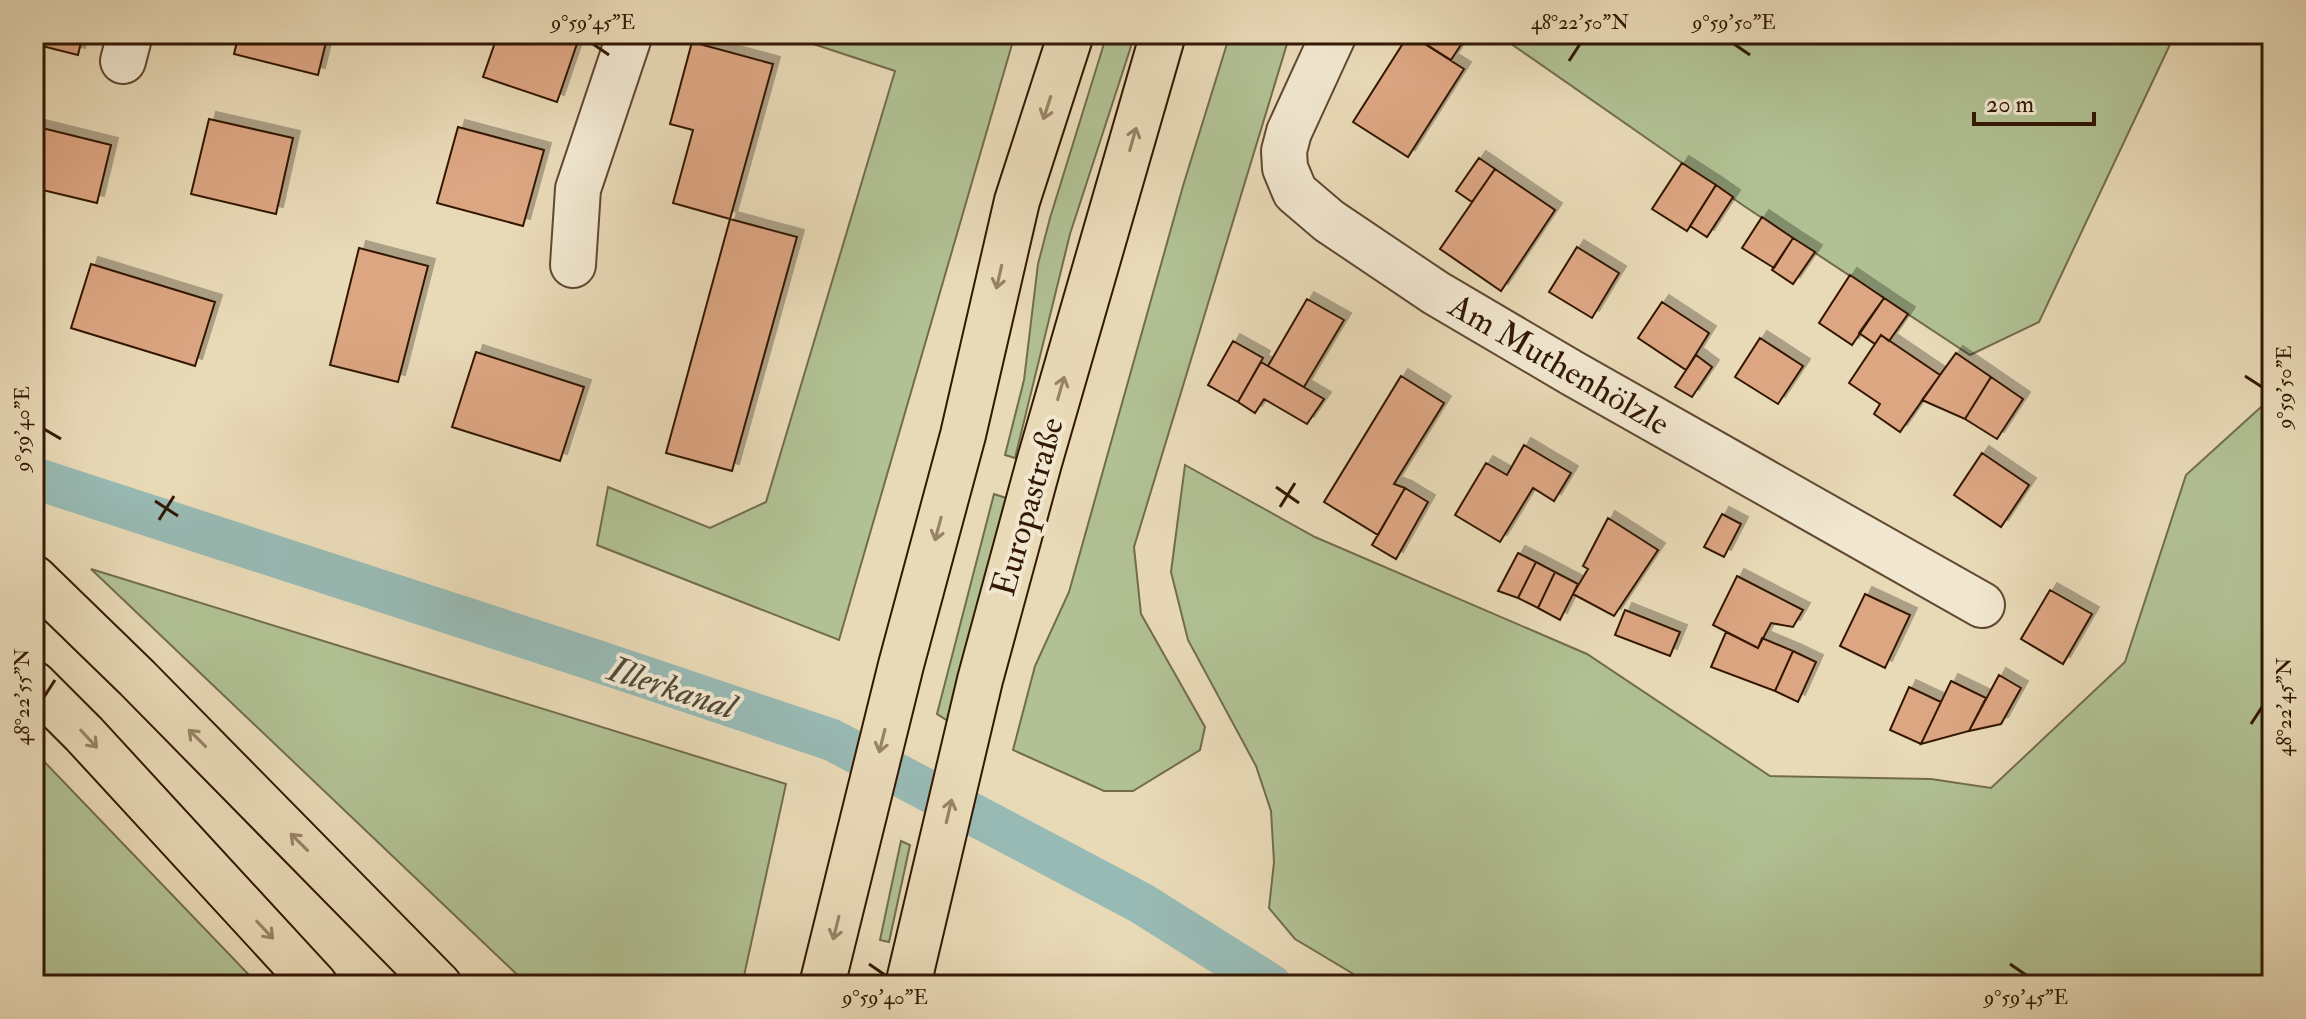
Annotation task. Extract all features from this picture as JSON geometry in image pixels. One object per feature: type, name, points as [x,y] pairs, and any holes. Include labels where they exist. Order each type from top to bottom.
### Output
[{"type":"main road","points":[[822,985],[901,665],[963,435],[1017,201],[1071,34]]},
{"type":"main road","name":"Europastraße","points":[[908,985],[980,680],[1163,34]]},
{"type":"main road","points":[[34,578],[147,688],[439,985]]},
{"type":"main road","points":[[34,684],[84,734],[315,985]]},
{"type":"street","points":[[573,265],[578,189],[630,34]]},
{"type":"street","name":"Am Muthenhölzle","points":[[1334,34],[1289,132],[1284,151],[1285,168],[1295,192],[1329,221],[1436,293],[1982,605]]},
{"type":"green space","points":[[783,34],[1015,34],[839,640],[597,545],[608,487],[710,528],[766,502],[895,71]]},
{"type":"green space","points":[[1107,34],[1135,34],[1070,234],[1015,458],[1005,455],[1024,380],[1038,264]]},
{"type":"green space","points":[[1230,34],[1290,34],[1134,547],[1141,614],[1205,727],[1200,750],[1133,791],[1104,791],[1013,750],[1035,666],[1069,592],[1183,186]]},
{"type":"green space","points":[[1497,34],[2175,34],[2039,322],[1970,355],[1744,206]]},
{"type":"green space","points":[[2272,397],[2272,985],[1372,985],[1295,939],[1269,908],[1274,862],[1271,811],[1256,766],[1188,640],[1171,572],[1185,465],[1315,537],[1587,654],[1770,776],[1931,779],[1991,788],[2125,662],[2186,475]]},
{"type":"green space","points":[[994,494],[1006,498],[948,721],[937,714]]},
{"type":"green space","points":[[91,569],[786,784],[742,985],[528,985]]},
{"type":"green space","points":[[34,751],[253,979],[252,985],[34,985]]},
{"type":"green space","points":[[901,841],[910,845],[889,942],[880,940]]},
{"type":"building","points":[[34,34],[83,34],[78,55],[34,44]]},
{"type":"building","points":[[239,34],[328,34],[318,75],[234,54]]},
{"type":"building","points":[[498,34],[580,35],[557,102],[483,77]]},
{"type":"building","points":[[1409,34],[1464,69],[1408,157],[1353,122]]},
{"type":"building","points":[[1410,34],[1468,34],[1451,60]]},
{"type":"building","points":[[692,42],[773,64],[730,219],[673,203],[693,130],[670,124]]},
{"type":"building","points":[[209,119],[293,138],[276,214],[191,194]]},
{"type":"building","points":[[34,126],[111,145],[97,203],[34,188]]},
{"type":"building","points":[[458,127],[544,150],[523,226],[437,203]]},
{"type":"building","points":[[1479,158],[1495,169],[1472,202],[1456,191]]},
{"type":"building","points":[[1682,163],[1716,185],[1687,231],[1652,209]]},
{"type":"building","points":[[1495,169],[1555,210],[1501,291],[1440,249]]},
{"type":"building","points":[[1716,185],[1733,197],[1707,237],[1690,226]]},
{"type":"building","points":[[1762,217],[1793,238],[1774,268],[1742,248]]},
{"type":"building","points":[[730,219],[797,237],[732,471],[666,453]]},
{"type":"building","points":[[1793,238],[1815,252],[1793,284],[1772,270]]},
{"type":"building","points":[[1577,247],[1619,273],[1592,318],[1549,292]]},
{"type":"building","points":[[359,248],[428,266],[398,382],[330,365]]},
{"type":"building","points":[[91,264],[215,302],[195,366],[71,328]]},
{"type":"building","points":[[1850,275],[1884,298],[1852,345],[1819,323]]},
{"type":"building","points":[[1884,298],[1908,314],[1889,341],[1881,335],[1875,344],[1859,333]]},
{"type":"building","points":[[1307,299],[1344,320],[1304,387],[1268,366]]},
{"type":"building","points":[[1662,302],[1709,333],[1686,370],[1638,338]]},
{"type":"building","points":[[1881,335],[1940,375],[1900,432],[1874,414],[1880,404],[1849,383]]},
{"type":"building","points":[[1760,338],[1803,366],[1778,404],[1735,377]]},
{"type":"building","points":[[1233,341],[1263,358],[1238,402],[1208,385]]},
{"type":"building","points":[[476,352],[584,387],[560,461],[452,427]]},
{"type":"building","points":[[1956,353],[1991,377],[1965,419],[1922,400]]},
{"type":"building","points":[[1696,355],[1712,367],[1692,397],[1675,387]]},
{"type":"building","points":[[1261,362],[1324,399],[1307,424],[1264,399],[1255,413],[1238,402]]},
{"type":"building","points":[[1401,376],[1444,403],[1394,484],[1405,488],[1378,535],[1324,502]]},
{"type":"building","points":[[1991,377],[2023,399],[1997,439],[1965,419]]},
{"type":"building","points":[[1524,445],[1571,473],[1554,501],[1533,488],[1500,542],[1455,515],[1486,463],[1507,475]]},
{"type":"building","points":[[1982,453],[2029,485],[2001,527],[1954,495]]},
{"type":"building","points":[[1405,488],[1428,502],[1396,559],[1372,545]]},
{"type":"building","points":[[1722,514],[1741,524],[1724,557],[1704,547]]},
{"type":"building","points":[[1608,518],[1658,550],[1614,616],[1573,594],[1588,569],[1583,566]]},
{"type":"building","points":[[1518,553],[1536,562],[1518,598],[1498,591]]},
{"type":"building","points":[[1536,562],[1555,572],[1538,608],[1518,598]]},
{"type":"building","points":[[1555,572],[1578,584],[1560,620],[1538,608]]},
{"type":"building","points":[[1737,576],[1803,610],[1793,627],[1771,623],[1758,648],[1713,625]]},
{"type":"building","points":[[2050,590],[2092,614],[2063,664],[2021,639]]},
{"type":"building","points":[[1865,594],[1910,615],[1885,668],[1840,646]]},
{"type":"building","points":[[1625,610],[1680,632],[1670,656],[1615,635]]},
{"type":"building","points":[[1726,632],[1758,648],[1762,638],[1793,651],[1775,691],[1711,667]]},
{"type":"building","points":[[1793,651],[1816,662],[1798,702],[1775,691]]},
{"type":"building","points":[[1999,675],[2021,688],[2001,724],[1969,731]]},
{"type":"building","points":[[1951,681],[1986,698],[1969,731],[1921,744]]},
{"type":"building","points":[[1909,687],[1941,702],[1921,744],[1890,730]]},
{"type":"waterway","name":"Illerkanal","points":[[34,478],[832,740],[1141,903],[1271,985]]}]
